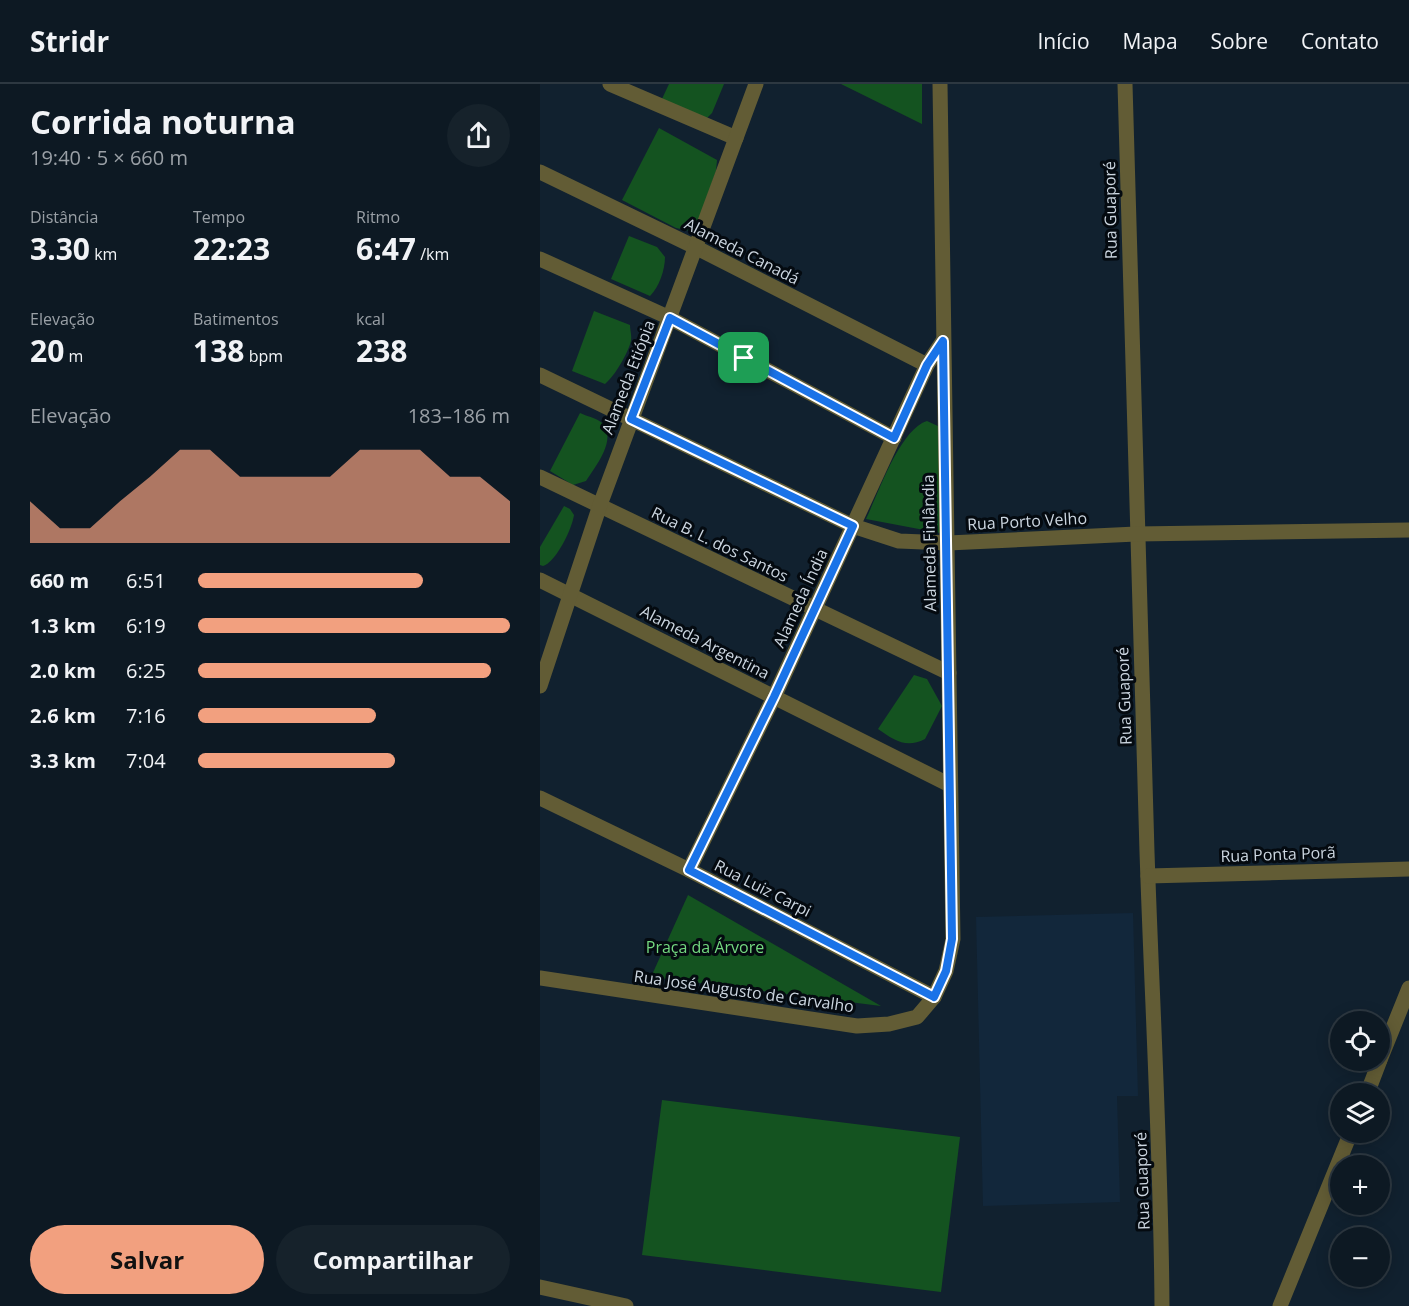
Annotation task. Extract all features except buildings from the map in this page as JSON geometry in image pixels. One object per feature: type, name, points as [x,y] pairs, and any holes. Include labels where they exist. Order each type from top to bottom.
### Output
[{"type":"street","points":[[610,84],[736,138]]},
{"type":"street","name":"Alameda Etiópia","points":[[540,686],[631,419],[756,84]]},
{"type":"street","name":"Alameda Finlândia","points":[[934,997],[946,971],[952,939],[940,84]]},
{"type":"street","name":"Rua Guaporé","points":[[1125,84],[1136,534],[1161,1200],[1162,1306]]},
{"type":"street","name":"Alameda Canadá","points":[[540,172],[695,247],[927,365]]},
{"type":"street","points":[[540,259],[670,318],[894,438]]},
{"type":"street","name":"Alameda Índia","points":[[689,870],[774,697],[927,365],[943,341]]},
{"type":"street","name":"Rua Porto Velho","points":[[540,375],[853,526],[899,542],[948,543],[1136,534],[1409,530]]},
{"type":"street","name":"Rua B. L. dos Santos","points":[[540,477],[949,673]]},
{"type":"street","name":"Alameda Argentina","points":[[540,580],[950,785]]},
{"type":"street","name":"Rua Luiz Carpi","points":[[540,798],[689,870],[934,997]]},
{"type":"street","name":"Rua Ponta Porã","points":[[1148,876],[1409,868]]},
{"type":"street","name":"Rua José Augusto de Carvalho","points":[[540,978],[857,1026],[889,1024],[917,1017],[934,997]]},
{"type":"street","points":[[1390,1035],[1409,988]]},
{"type":"street","points":[[1280,1306],[1347,1143]]},
{"type":"street","points":[[540,1287],[626,1306]]},
{"type":"shaded area","points":[[1133,913],[1138,1096],[1117,1096],[1120,1202],[983,1206],[976,917]]},
{"type":"green space","points":[[669,84],[724,84],[712,113],[704,121],[661,101]]},
{"type":"green space","points":[[841,84],[922,84],[922,124]]},
{"type":"green space","points":[[659,128],[717,160],[716,171],[697,225],[690,231],[676,228],[622,200]]},
{"type":"green space","points":[[629,236],[657,247],[665,257],[661,278],[650,296],[611,279]]},
{"type":"green space","points":[[594,311],[630,325],[631,339],[627,352],[617,370],[605,384],[572,371]]},
{"type":"green space","points":[[580,413],[602,423],[608,437],[599,461],[586,481],[573,485],[550,471]]},
{"type":"green space","points":[[927,421],[940,427],[940,533],[866,519],[899,449],[917,426]]},
{"type":"green space","points":[[564,506],[574,515],[570,528],[553,558],[543,566],[540,565],[540,547]]},
{"type":"green space","points":[[914,675],[927,679],[942,706],[925,739],[906,743],[895,740],[878,729]]},
{"type":"green space","name":"Praça da Árvore","points":[[688,895],[881,1006],[651,977]]},
{"type":"green space","points":[[662,1100],[960,1137],[941,1292],[642,1255]]},
{"type":"route","points":[[670,318],[744,358],[894,438],[927,365],[943,341],[948,543],[952,939],[946,971],[934,997],[689,870],[774,697],[853,526],[631,419],[670,318]]}]
